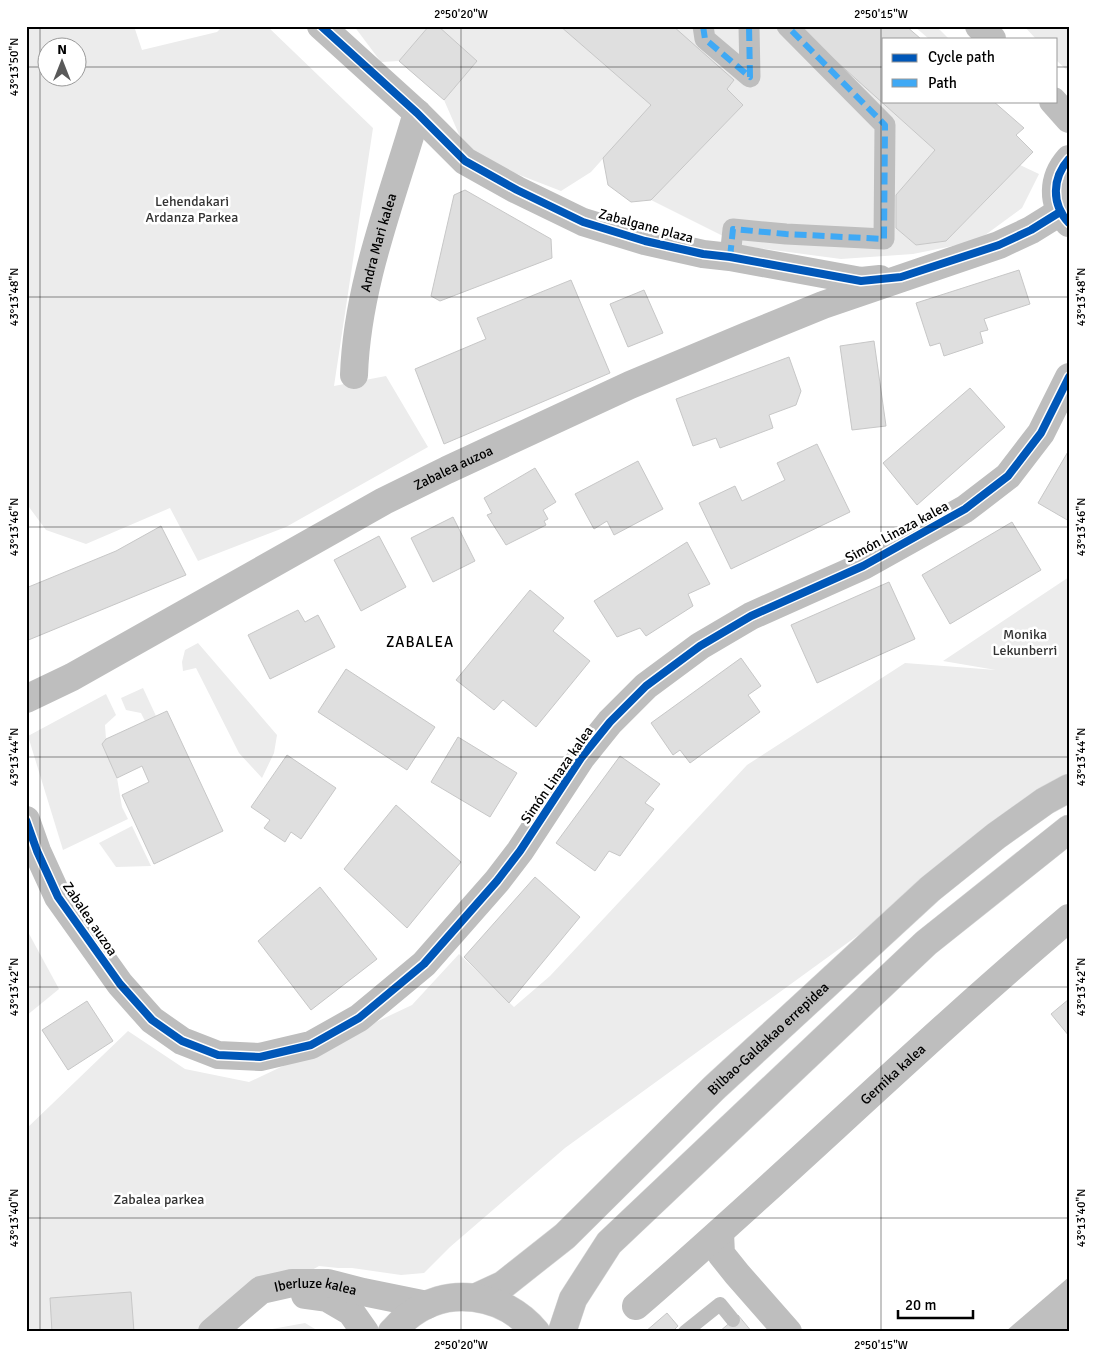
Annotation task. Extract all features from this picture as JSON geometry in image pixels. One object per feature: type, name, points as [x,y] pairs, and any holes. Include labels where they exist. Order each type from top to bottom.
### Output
[{"type":"main road","points":[[979,26],[991,38]]},
{"type":"main road","name":"Zabalgane plaza","points":[[325,27],[465,161],[583,222],[645,241],[703,254],[730,257],[861,281],[901,278]]},
{"type":"main road","points":[[1055,102],[1069,119]]},
{"type":"main road","name":"Andra Mari kalea","points":[[354,375],[357,333],[362,306],[382,225],[417,113]]},
{"type":"main road","points":[[901,278],[998,245],[1064,217],[1055,197],[1056,181],[1062,167],[1069,159]]},
{"type":"main road","name":"Zabalea auzoa","points":[[26,699],[72,677],[384,501],[447,470],[640,381],[824,305],[901,278]]},
{"type":"main road","name":"Simón Linaza kalea","points":[[152,1020],[182,1041],[218,1055],[260,1057],[312,1045],[359,1018],[424,964],[497,881],[520,851],[581,758],[610,722],[646,686],[700,646],[751,616],[863,566],[965,510],[1008,476],[1041,433],[1069,377]]},
{"type":"main road","name":"Bilbao-Galdakao errepidea","points":[[477,1298],[503,1285],[565,1236],[714,1088],[930,889],[996,836],[1045,801],[1069,788]]},
{"type":"main road","name":"Zabalea auzoa","points":[[26,820],[37,851],[58,897],[120,984],[152,1020]]},
{"type":"main road","points":[[562,1332],[573,1299],[609,1243],[926,943],[1069,829]]},
{"type":"main road","name":"Gernika kalea","points":[[636,1306],[720,1233],[996,979],[1069,918]]},
{"type":"main road","points":[[720,1233],[721,1254],[736,1274],[788,1332]]},
{"type":"main road","name":"Iberluze kalea","points":[[262,1290],[292,1283],[328,1283],[363,1292],[427,1304]]},
{"type":"main road","points":[[212,1332],[262,1290]]},
{"type":"main road","name":"Iberluze kalea","points":[[262,1290],[327,1298],[352,1312],[365,1332]]},
{"type":"main road","name":"Bilbao-Galdakao errepidea","points":[[392,1332],[406,1318],[427,1304],[452,1298],[477,1298],[502,1305],[524,1319],[536,1332]]},
{"type":"street","points":[[703,26],[705,39],[750,77],[749,26]]},
{"type":"street","points":[[730,257],[733,229],[786,234],[884,238],[885,125],[786,26]]},
{"type":"lane","points":[[685,1332],[720,1304],[733,1320]]},
{"type":"green space","name":"Lehendakari Ardanza Parkea","points":[[26,26],[134,26],[142,50],[217,32],[223,26],[267,26],[373,128],[334,386],[386,376],[428,447],[286,527],[198,561],[170,508],[86,544],[46,530],[26,503]]},
{"type":"green space","points":[[354,26],[429,26],[399,61],[381,62]]},
{"type":"green space","points":[[438,26],[560,26],[651,105],[591,172],[561,191],[468,155],[444,100],[477,61]]},
{"type":"green space","points":[[673,26],[797,26],[935,150],[896,195],[896,228],[916,245],[946,241],[1020,165],[1039,174],[1022,208],[977,241],[913,254],[841,259],[743,246],[651,200],[743,105]]},
{"type":"green space","points":[[914,26],[936,26],[948,38],[928,38]]},
{"type":"green space","points":[[1024,26],[1069,26],[1069,72],[1058,62],[1058,38],[1035,38]]},
{"type":"green space","points":[[1069,577],[1069,782],[565,1148],[450,1247],[424,1273],[401,1275],[352,1268],[319,1266],[202,1332],[26,1332],[26,1129],[128,1031],[185,1069],[249,1082],[412,1005],[459,954],[514,1007],[550,976],[747,765],[905,663],[996,670],[943,661]]},
{"type":"green space","points":[[198,643],[277,735],[274,753],[262,778],[239,753],[196,668],[183,671],[182,662],[185,650]]},
{"type":"green space","points":[[143,688],[156,716],[145,721],[141,713],[126,710],[121,698]]},
{"type":"green space","points":[[106,694],[116,715],[105,725],[106,739],[102,744],[117,778],[122,807],[128,819],[63,850],[28,736]]},
{"type":"green space","points":[[132,826],[151,866],[116,867],[99,843]]},
{"type":"green space","points":[[26,932],[28,932],[59,989],[26,1016]]},
{"type":"green space","points":[[305,1323],[320,1332],[268,1332],[272,1329]]},
{"type":"shaded area","points":[[1069,1277],[1069,1332],[1005,1332]]},
{"type":"building","points":[[429,26],[438,26],[477,61],[444,100],[399,61]]},
{"type":"building","points":[[560,26],[673,26],[734,80],[727,89],[743,105],[651,200],[631,202],[608,185],[603,158],[651,105]]},
{"type":"building","points":[[797,26],[906,26],[920,38],[882,38],[882,102],[994,102],[1024,128],[1016,135],[1033,152],[946,241],[916,245],[896,228],[896,195],[935,150]]},
{"type":"building","points":[[465,190],[551,239],[552,258],[440,301],[431,296],[454,195]]},
{"type":"building","points":[[1019,270],[1030,304],[984,319],[988,330],[980,332],[983,343],[944,356],[940,343],[930,346],[916,303]]},
{"type":"building","points":[[571,280],[610,373],[444,444],[415,369],[486,339],[477,318]]},
{"type":"building","points":[[644,290],[663,333],[628,347],[610,304]]},
{"type":"building","points":[[874,341],[886,426],[852,430],[840,346]]},
{"type":"building","points":[[789,357],[801,391],[796,405],[769,415],[773,428],[720,448],[716,438],[693,446],[676,399]]},
{"type":"building","points":[[970,388],[1005,427],[917,505],[883,463]]},
{"type":"building","points":[[817,444],[850,512],[731,569],[699,503],[735,486],[742,501],[785,480],[777,463]]},
{"type":"building","points":[[1069,450],[1069,521],[1038,503]]},
{"type":"building","points":[[638,461],[663,509],[614,535],[607,521],[594,529],[575,494]]},
{"type":"building","points":[[535,468],[556,502],[543,510],[548,519],[544,521],[546,525],[506,545],[487,515],[492,513],[484,498]]},
{"type":"building","points":[[453,517],[475,561],[433,582],[411,538]]},
{"type":"building","points":[[1012,522],[1041,570],[950,624],[922,575]]},
{"type":"building","points":[[161,526],[186,575],[26,641],[26,588],[116,551]]},
{"type":"building","points":[[379,536],[406,587],[361,611],[334,560]]},
{"type":"building","points":[[687,542],[710,584],[688,594],[693,606],[646,636],[640,628],[617,637],[594,601]]},
{"type":"building","points":[[889,582],[915,639],[817,683],[791,625]]},
{"type":"building","points":[[530,590],[564,618],[553,631],[590,661],[536,727],[503,700],[494,710],[456,680]]},
{"type":"building","points":[[298,610],[305,622],[318,615],[335,647],[270,679],[248,635]]},
{"type":"building","points":[[741,658],[761,686],[748,695],[760,712],[690,763],[680,750],[673,755],[651,723]]},
{"type":"building","points":[[346,669],[435,727],[407,770],[318,712]]},
{"type":"building","points":[[167,711],[223,831],[154,864],[122,795],[149,782],[142,766],[117,778],[102,744],[106,739]]},
{"type":"building","points":[[458,737],[517,773],[490,817],[431,782]]},
{"type":"building","points":[[287,755],[336,788],[301,839],[291,832],[285,842],[264,828],[270,820],[251,807]]},
{"type":"building","points":[[620,756],[660,784],[645,803],[654,809],[620,856],[609,851],[595,871],[556,843]]},
{"type":"building","points":[[396,805],[461,862],[407,928],[344,869]]},
{"type":"building","points":[[535,877],[580,917],[509,1003],[464,957]]},
{"type":"building","points":[[320,887],[377,959],[311,1010],[258,941]]},
{"type":"building","points":[[1069,999],[1069,1036],[1051,1014]]},
{"type":"building","points":[[87,1001],[113,1041],[68,1070],[42,1030]]},
{"type":"building","points":[[131,1292],[134,1332],[52,1332],[50,1298]]},
{"type":"building","points":[[667,1313],[678,1326],[672,1332],[645,1332]]},
{"type":"building","points":[[738,1315],[752,1332],[719,1332],[733,1320]]},
{"type":"marked path","points":[[703,26],[705,39],[750,77],[749,26]]},
{"type":"marked path","points":[[730,257],[733,229],[884,239],[885,125],[787,26]]},
{"type":"cycle path","points":[[321,26],[417,113],[465,161],[517,190],[583,222],[645,241],[703,254],[730,257],[861,281],[901,277],[999,245],[1031,230],[1060,212]]},
{"type":"cycle path","points":[[1069,159],[1059,174],[1056,191],[1059,208],[1069,223]]},
{"type":"cycle path","points":[[26,820],[37,851],[58,897],[120,984],[152,1020],[182,1041],[218,1055],[260,1057],[311,1045],[359,1018],[424,964],[497,881],[520,851],[581,758],[610,722],[646,686],[700,646],[751,616],[863,566],[965,509],[1008,476],[1041,433],[1069,377]]},
{"type":"district","name":"ZABALEA","points":[[420,642]]},
{"type":"park label","name":"Monika Lekunberri","points":[[1025,642]]},
{"type":"park label","name":"Zabalea parkea","points":[[159,1199]]}]
